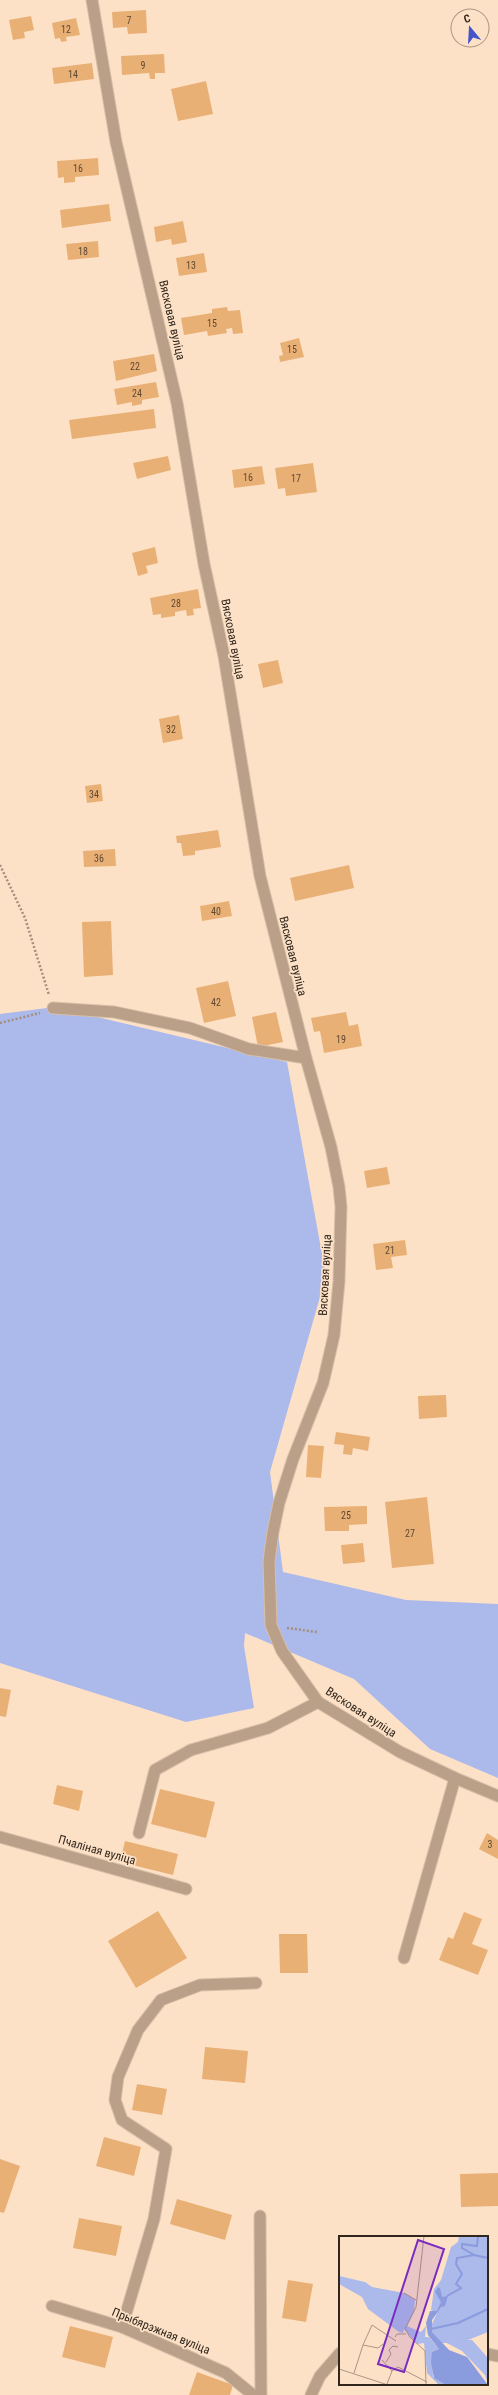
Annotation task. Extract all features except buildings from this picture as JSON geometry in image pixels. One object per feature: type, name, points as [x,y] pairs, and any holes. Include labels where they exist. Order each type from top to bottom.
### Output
[{"type":"street","name":"Вясковая вуліца","points":[[92,0],[116,142],[177,403],[204,564],[226,663],[250,824],[260,876],[306,1058],[331,1146],[339,1188],[341,1207],[339,1281],[330,1359],[323,1383],[291,1467],[273,1532],[269,1561],[271,1626],[282,1651],[318,1702],[400,1752],[454,1778],[498,1796]]},
{"type":"street","points":[[53,1008],[114,1012],[190,1028],[249,1049],[306,1058]]},
{"type":"street","points":[[139,1833],[156,1770],[191,1750],[268,1728],[318,1702]]},
{"type":"street","points":[[404,1958],[454,1778]]},
{"type":"street","name":"Пчаліная вуліца","points":[[0,1837],[186,1889]]},
{"type":"street","points":[[122,2327],[154,2219],[166,2149],[122,2120],[115,2100],[118,2077],[138,2030],[161,2000],[200,1984],[256,1983]]},
{"type":"street","points":[[260,2216],[261,2395]]},
{"type":"street","name":"Прыбярэжная вуліца","points":[[52,2306],[122,2327],[226,2373],[253,2395]]},
{"type":"street","points":[[311,2395],[320,2376],[339,2354]]},
{"type":"street","points":[[488,2354],[498,2356]]},
{"type":"path","points":[[0,865],[25,918],[53,1008],[0,1023]]},
{"type":"path","points":[[271,1626],[317,1632]]},
{"type":"shaded area","points":[[55,1007],[287,1062],[326,1276],[270,1472],[283,1572],[406,1600],[498,1604],[498,1778],[430,1749],[354,1679],[245,1633],[244,1646],[254,1708],[186,1722],[0,1663],[0,1014]]}]
